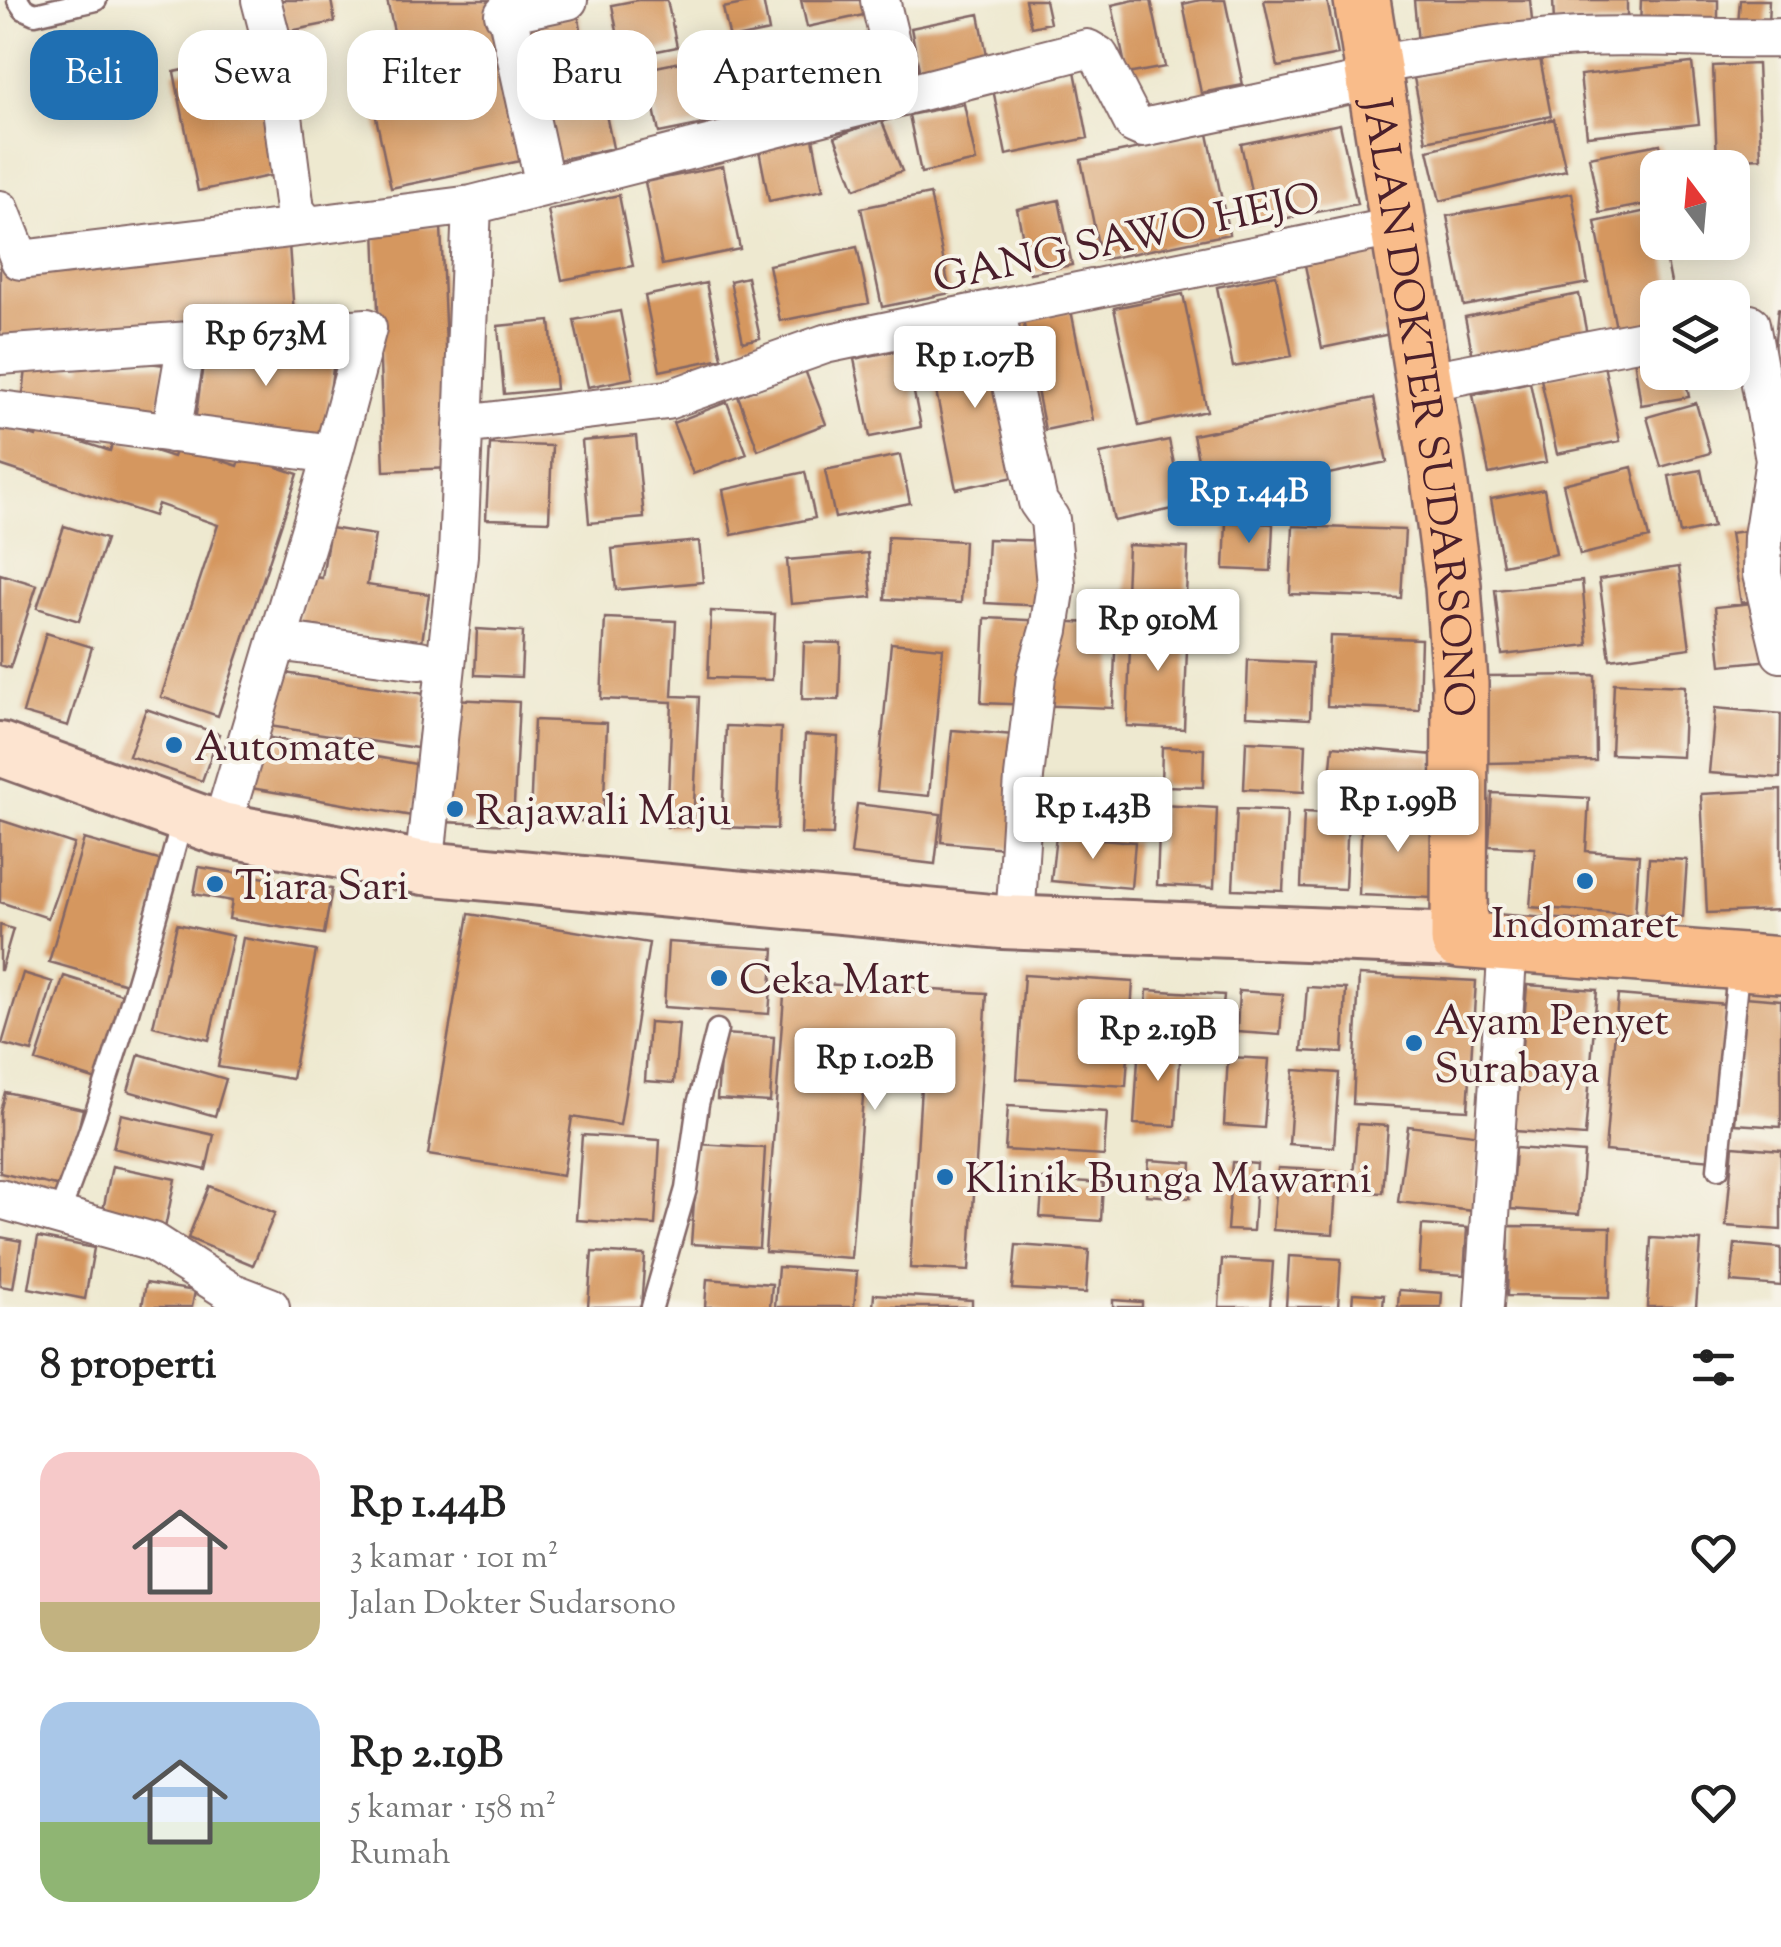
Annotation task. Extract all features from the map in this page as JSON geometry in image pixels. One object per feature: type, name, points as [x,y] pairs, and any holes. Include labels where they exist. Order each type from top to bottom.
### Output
[{"type":"highway","name":"JALAN DOKTER SUDARSONO","points":[[1362,0],[1453,586],[1484,942]]},
{"type":"highway","points":[[1484,942],[1760,964]]},
{"type":"main road","points":[[0,751],[202,822],[424,868],[1015,923],[1484,942]]},
{"type":"street","points":[[261,0],[274,54],[295,210],[307,226]]},
{"type":"street","points":[[545,186],[506,14],[568,0]]},
{"type":"street","points":[[880,0],[887,30]]},
{"type":"street","points":[[918,92],[1087,49],[1099,56],[1134,124],[1143,128],[1517,41],[1586,37],[1781,38]]},
{"type":"street","points":[[0,210],[20,260],[472,205],[808,120]]},
{"type":"street","points":[[424,868],[458,555],[472,205]]},
{"type":"street","name":"GANG SAWO HEJO","points":[[462,426],[666,400],[826,344],[1399,226]]},
{"type":"street","points":[[995,309],[1038,502],[1050,519],[1056,585],[1036,676],[1024,777],[1015,923]]},
{"type":"street","points":[[1750,324],[1778,460],[1763,537],[1762,574],[1781,653]]},
{"type":"street","points":[[0,355],[366,328],[278,641],[202,822]]},
{"type":"street","points":[[171,432],[187,340]]},
{"type":"street","points":[[1424,382],[1640,341]]},
{"type":"street","points":[[0,410],[333,454]]},
{"type":"street","points":[[278,641],[420,660]]},
{"type":"street","points":[[1484,942],[1484,1307]]},
{"type":"street","points":[[0,1199],[153,1242],[231,1292],[270,1307]]},
{"type":"lane","points":[[18,0],[24,9],[35,14],[96,0]]},
{"type":"lane","points":[[58,1216],[85,1148],[130,1007],[202,822]]},
{"type":"lane","points":[[1718,1169],[1760,964]]},
{"type":"lane","points":[[652,1307],[686,1189],[698,1104],[717,1030]]},
{"type":"building","points":[[279,0],[331,0],[335,22],[285,30]]},
{"type":"building","points":[[387,0],[540,0],[503,10],[517,77],[517,120],[526,120],[534,158],[391,188],[377,120],[497,120],[497,30],[394,30]]},
{"type":"building","points":[[667,0],[677,47],[657,51],[657,30],[617,30],[612,5]]},
{"type":"building","points":[[763,0],[769,30],[728,30],[723,8]]},
{"type":"building","points":[[801,0],[871,0],[873,13],[807,27]]},
{"type":"building","points":[[1025,0],[1045,0],[1050,23],[1031,27]]},
{"type":"building","points":[[1151,0],[1165,67],[1127,74],[1112,5]]},
{"type":"building","points":[[1225,0],[1243,85],[1201,93],[1183,4]]},
{"type":"building","points":[[1264,0],[1327,0],[1338,55],[1278,67]]},
{"type":"building","points":[[1414,0],[1530,0],[1533,31],[1418,43]]},
{"type":"building","points":[[1553,0],[1627,0],[1627,24],[1554,24]]},
{"type":"building","points":[[1641,0],[1718,0],[1718,30],[1640,29]]},
{"type":"building","points":[[1740,0],[1769,0],[1768,26],[1738,25]]},
{"type":"building","points":[[578,14],[581,30],[522,30],[521,26]]},
{"type":"building","points":[[979,14],[988,61],[920,74],[918,30],[911,28]]},
{"type":"building","points":[[1539,53],[1551,116],[1426,141],[1414,78]]},
{"type":"building","points":[[677,63],[677,120],[723,120],[659,133],[657,67]]},
{"type":"building","points":[[1692,63],[1699,124],[1587,136],[1580,75]]},
{"type":"building","points":[[1757,64],[1761,158],[1750,158],[1750,150],[1717,150],[1713,66]]},
{"type":"building","points":[[1075,71],[1088,138],[1006,155],[993,89]]},
{"type":"building","points":[[964,104],[976,161],[921,173],[910,120],[918,120],[918,113]]},
{"type":"building","points":[[1554,119],[1566,170],[1440,201],[1428,150]]},
{"type":"building","points":[[184,120],[268,120],[279,174],[198,191]]},
{"type":"building","points":[[544,120],[607,120],[613,148],[553,161]]},
{"type":"building","points":[[881,120],[902,171],[855,189],[835,137]]},
{"type":"building","points":[[1340,124],[1357,204],[1258,224],[1241,144]]},
{"type":"building","points":[[812,133],[823,190],[769,201],[758,145]]},
{"type":"building","points":[[1208,134],[1229,234],[1101,260],[1081,160]]},
{"type":"building","points":[[1660,144],[1661,150],[1640,150],[1640,205],[1600,213],[1589,157]]},
{"type":"building","points":[[723,166],[740,249],[662,265],[645,182]]},
{"type":"building","points":[[1572,193],[1588,283],[1464,306],[1447,216]]},
{"type":"building","points":[[930,194],[950,293],[882,307],[861,208]]},
{"type":"building","points":[[619,195],[633,266],[562,280],[548,210]]},
{"type":"building","points":[[1059,200],[1072,265],[1030,273],[1017,209]]},
{"type":"building","points":[[1640,212],[1640,260],[1667,260],[1670,280],[1640,280],[1640,329],[1617,333],[1595,222]]},
{"type":"building","points":[[441,226],[451,468],[384,471],[375,228]]},
{"type":"building","points":[[289,244],[294,315],[0,337],[0,266]]},
{"type":"building","points":[[857,247],[869,303],[780,321],[769,265]]},
{"type":"building","points":[[1377,250],[1395,333],[1322,348],[1305,265]]},
{"type":"building","points":[[1276,275],[1292,356],[1233,367],[1217,287]]},
{"type":"building","points":[[747,277],[760,338],[743,342],[730,281]]},
{"type":"building","points":[[706,283],[722,358],[660,371],[645,296]]},
{"type":"building","points":[[1183,294],[1207,411],[1139,426],[1114,308]]},
{"type":"building","points":[[1579,294],[1588,340],[1474,362],[1465,317]]},
{"type":"building","points":[[1778,309],[1781,310],[1781,382],[1771,381]]},
{"type":"building","points":[[1071,310],[1093,420],[1045,430],[1023,320]]},
{"type":"building","points":[[620,311],[633,378],[588,387],[574,320]]},
{"type":"building","points":[[550,321],[556,389],[504,394],[498,326]]},
{"type":"building","points":[[994,332],[1024,475],[956,489],[927,347]]},
{"type":"building","points":[[206,342],[335,353],[324,439],[195,422]]},
{"type":"building","points":[[905,349],[921,427],[870,437],[854,359]]},
{"type":"building","points":[[84,355],[165,365],[159,412],[23,394],[27,361],[82,368]]},
{"type":"building","points":[[1640,357],[1640,390],[1688,390],[1689,397],[1641,405],[1634,358]]},
{"type":"building","points":[[1604,365],[1620,441],[1557,454],[1541,379]]},
{"type":"building","points":[[805,370],[826,424],[758,450],[738,396]]},
{"type":"building","points":[[1530,382],[1546,462],[1489,474],[1473,395]]},
{"type":"building","points":[[1374,398],[1387,462],[1206,499],[1193,435]]},
{"type":"building","points":[[727,402],[747,454],[693,474],[673,423]]},
{"type":"building","points":[[1696,403],[1710,453],[1661,467],[1647,417]]},
{"type":"building","points":[[0,425],[36,437],[39,428],[110,451],[114,438],[173,457],[177,446],[238,466],[242,455],[298,474],[218,716],[161,697],[218,525],[158,504],[154,516],[0,465]]},
{"type":"building","points":[[636,436],[644,518],[589,523],[582,441]]},
{"type":"building","points":[[1169,440],[1183,507],[1114,521],[1100,454]]},
{"type":"building","points":[[490,444],[552,446],[549,521],[486,519]]},
{"type":"building","points":[[900,455],[910,503],[835,518],[825,470]]},
{"type":"building","points":[[1632,467],[1649,538],[1580,555],[1563,484]]},
{"type":"building","points":[[1701,470],[1713,527],[1680,534],[1669,476]]},
{"type":"building","points":[[805,472],[815,518],[732,535],[723,490]]},
{"type":"building","points":[[1544,489],[1556,554],[1503,565],[1491,499]]},
{"type":"building","points":[[1226,522],[1273,524],[1271,571],[1224,569]]},
{"type":"building","points":[[64,526],[106,539],[79,621],[37,608]]},
{"type":"building","points":[[1293,526],[1405,530],[1401,598],[1290,594]]},
{"type":"building","points":[[330,528],[375,535],[367,585],[429,594],[422,642],[299,624],[307,576],[322,578]]},
{"type":"building","points":[[1767,528],[1777,597],[1741,603],[1730,533]]},
{"type":"building","points":[[888,537],[964,541],[961,603],[885,599]]},
{"type":"building","points":[[988,539],[1049,541],[1046,606],[985,603]]},
{"type":"building","points":[[699,541],[703,582],[616,590],[612,549]]},
{"type":"building","points":[[1128,545],[1188,548],[1186,596],[1126,593]]},
{"type":"building","points":[[868,553],[872,597],[791,604],[787,560]]},
{"type":"building","points":[[1679,567],[1690,648],[1610,659],[1599,579]]},
{"type":"building","points":[[0,574],[37,585],[10,668],[0,665]]},
{"type":"building","points":[[1582,581],[1588,645],[1502,655],[1495,590]]},
{"type":"building","points":[[1781,600],[1781,659],[1721,665],[1715,607]]},
{"type":"building","points":[[711,611],[775,614],[772,680],[708,678]]},
{"type":"building","points":[[605,618],[676,621],[672,696],[699,697],[693,827],[667,827],[672,702],[601,699]]},
{"type":"building","points":[[985,618],[1116,624],[1113,708],[981,703]]},
{"type":"building","points":[[1131,620],[1188,622],[1184,729],[1127,726]]},
{"type":"building","points":[[477,629],[523,632],[521,677],[475,675]]},
{"type":"building","points":[[46,633],[92,647],[68,726],[23,713]]},
{"type":"building","points":[[1330,636],[1421,639],[1419,710],[1327,706]]},
{"type":"building","points":[[804,642],[841,643],[839,700],[802,699]]},
{"type":"building","points":[[891,643],[943,648],[929,796],[877,791]]},
{"type":"building","points":[[1248,660],[1312,663],[1310,719],[1246,716]]},
{"type":"building","points":[[278,672],[425,694],[417,748],[269,726]]},
{"type":"building","points":[[1595,675],[1596,761],[1487,763],[1486,676]]},
{"type":"building","points":[[1614,683],[1685,686],[1682,757],[1611,754]]},
{"type":"building","points":[[450,699],[519,702],[513,825],[443,822]]},
{"type":"building","points":[[1715,708],[1781,714],[1780,778],[1709,773]]},
{"type":"building","name":"Automate","points":[[146,709],[219,734],[202,781],[129,756]]},
{"type":"building","points":[[534,720],[607,723],[603,822],[530,819]]},
{"type":"building","points":[[726,726],[781,728],[777,829],[722,827]]},
{"type":"building","points":[[952,730],[1026,736],[1015,849],[941,842]]},
{"type":"building","points":[[805,735],[838,737],[833,835],[801,834]]},
{"type":"building","points":[[260,736],[421,765],[412,816],[251,788]]},
{"type":"building","points":[[1246,741],[1306,744],[1304,792],[1244,789]]},
{"type":"building","points":[[1333,746],[1434,755],[1429,806],[1328,797]]},
{"type":"building","points":[[1162,747],[1204,749],[1203,787],[1161,786]]},
{"type":"building","points":[[1781,790],[1781,910],[1707,913],[1701,794]]},
{"type":"building","points":[[1492,793],[1589,798],[1586,851],[1639,855],[1635,915],[1530,907],[1535,848],[1489,846]]},
{"type":"building","points":[[857,804],[941,814],[935,864],[851,854]]},
{"type":"building","points":[[1160,805],[1217,808],[1214,888],[1157,885]]},
{"type":"building","points":[[1237,809],[1287,811],[1283,891],[1233,889]]},
{"type":"building","points":[[1304,812],[1348,814],[1345,889],[1301,887]]},
{"type":"building","points":[[1362,812],[1437,814],[1433,898],[1359,895]]},
{"type":"building","points":[[0,820],[74,844],[48,918],[0,902]]},
{"type":"building","points":[[1056,835],[1135,842],[1131,888],[1051,881]]},
{"type":"building","points":[[84,839],[166,862],[130,985],[49,962]]},
{"type":"building","points":[[1649,858],[1687,860],[1683,917],[1645,915]]},
{"type":"building","points":[[199,867],[332,889],[324,934],[229,919],[232,901],[194,894]]},
{"type":"building","points":[[469,914],[649,943],[620,1125],[572,1117],[563,1176],[428,1155]]},
{"type":"building","points":[[177,924],[233,936],[209,1040],[153,1026]]},
{"type":"building","points":[[0,925],[13,929],[1,970],[0,970]]},
{"type":"building","points":[[243,938],[316,951],[292,1079],[218,1067]]},
{"type":"building","name":"Ceka Mart","points":[[668,942],[774,949],[769,1014],[664,1007]]},
{"type":"building","points":[[23,973],[53,982],[32,1052],[2,1044]]},
{"type":"building","points":[[1024,975],[1133,982],[1126,1086],[1017,1079]]},
{"type":"building","name":"Ayam Penyet Surabaya","points":[[1359,975],[1476,981],[1468,1110],[1353,1104]]},
{"type":"building","points":[[64,976],[128,996],[100,1081],[36,1061]]},
{"type":"building","points":[[785,982],[987,993],[969,1271],[910,1268],[921,1086],[864,1083],[851,1258],[765,1252]]},
{"type":"building","points":[[1527,985],[1597,990],[1585,1136],[1515,1131]]},
{"type":"building","points":[[1307,987],[1346,989],[1343,1053],[1302,1051]]},
{"type":"building","points":[[1147,990],[1224,995],[1221,1030],[1145,1025]]},
{"type":"building","points":[[1239,991],[1283,994],[1280,1035],[1237,1032]]},
{"type":"building","points":[[1618,995],[1726,1004],[1713,1160],[1605,1151]]},
{"type":"building","points":[[1745,997],[1781,1000],[1781,1127],[1735,1124]]},
{"type":"building","points":[[649,1022],[679,1024],[674,1083],[645,1081]]},
{"type":"building","points":[[722,1034],[774,1037],[770,1102],[717,1099]]},
{"type":"building","points":[[1139,1043],[1181,1045],[1176,1126],[1134,1124]]},
{"type":"building","points":[[139,1054],[226,1079],[215,1116],[128,1091]]},
{"type":"building","points":[[1228,1057],[1269,1059],[1264,1128],[1224,1125]]},
{"type":"building","points":[[1294,1070],[1339,1073],[1334,1147],[1289,1144]]},
{"type":"building","points":[[5,1092],[83,1109],[65,1188],[0,1173],[0,1112]]},
{"type":"building","points":[[1008,1106],[1107,1112],[1104,1156],[1005,1150]]},
{"type":"building","points":[[121,1114],[214,1135],[206,1170],[113,1148]]},
{"type":"building","points":[[1357,1124],[1388,1126],[1383,1193],[1352,1191]]},
{"type":"building","points":[[1408,1126],[1482,1135],[1473,1211],[1398,1202]]},
{"type":"building","points":[[582,1135],[660,1140],[655,1225],[576,1220]]},
{"type":"building","points":[[698,1144],[765,1148],[759,1248],[691,1244]]},
{"type":"building","points":[[1733,1146],[1781,1150],[1781,1230],[1726,1226]]},
{"type":"building","points":[[1515,1148],[1584,1153],[1579,1214],[1511,1209]]},
{"type":"building","points":[[1149,1160],[1192,1163],[1190,1198],[1146,1195]]},
{"type":"building","points":[[1232,1162],[1257,1164],[1253,1231],[1227,1230]]},
{"type":"building","points":[[112,1166],[175,1179],[165,1228],[102,1215]]},
{"type":"building","points":[[1278,1168],[1337,1171],[1333,1234],[1273,1230]]},
{"type":"building","points":[[1043,1179],[1103,1183],[1101,1221],[1040,1217]]},
{"type":"building","points":[[209,1186],[275,1213],[253,1265],[188,1238]]},
{"type":"building","points":[[1422,1225],[1467,1228],[1464,1275],[1419,1272]]},
{"type":"building","points":[[1509,1226],[1611,1227],[1609,1298],[1507,1296]]},
{"type":"building","points":[[0,1237],[21,1241],[13,1288],[0,1286]]},
{"type":"building","points":[[38,1237],[94,1248],[85,1299],[29,1288]]},
{"type":"building","points":[[1651,1238],[1701,1241],[1696,1307],[1647,1307]]},
{"type":"building","points":[[1735,1244],[1781,1248],[1781,1286],[1731,1282]]},
{"type":"building","points":[[1016,1245],[1089,1250],[1086,1293],[1012,1289]]},
{"type":"building","points":[[592,1252],[645,1255],[641,1307],[588,1307]]},
{"type":"building","points":[[1289,1256],[1341,1259],[1338,1307],[1286,1307]]},
{"type":"building","points":[[1222,1259],[1273,1262],[1270,1307],[1219,1307]]},
{"type":"building","points":[[778,1267],[857,1272],[854,1307],[775,1307]]},
{"type":"building","points":[[707,1279],[772,1284],[770,1307],[705,1307]]},
{"type":"building","points":[[146,1283],[195,1291],[192,1307],[142,1307]]},
{"type":"building","points":[[1399,1290],[1442,1293],[1441,1307],[1398,1307]]},
{"type":"building","points":[[1353,1293],[1384,1295],[1383,1307],[1352,1307]]},
{"type":"building","points":[[874,1294],[972,1300],[972,1307],[873,1307]]},
{"type":"building","points":[[1113,1300],[1142,1302],[1142,1307],[1113,1307]]},
{"type":"place","name":"Automate","points":[[174,745]]},
{"type":"place","name":"Rajawali Maju","points":[[455,809]]},
{"type":"place","name":"Indomaret","points":[[1585,881]]},
{"type":"place","name":"Tiara Sari","points":[[215,884]]},
{"type":"place","name":"Ceka Mart","points":[[719,978]]},
{"type":"place","name":"Ayam Penyet Surabaya","points":[[1414,1043]]},
{"type":"place","name":"Klinik Bunga Mawarni","points":[[945,1177]]}]
